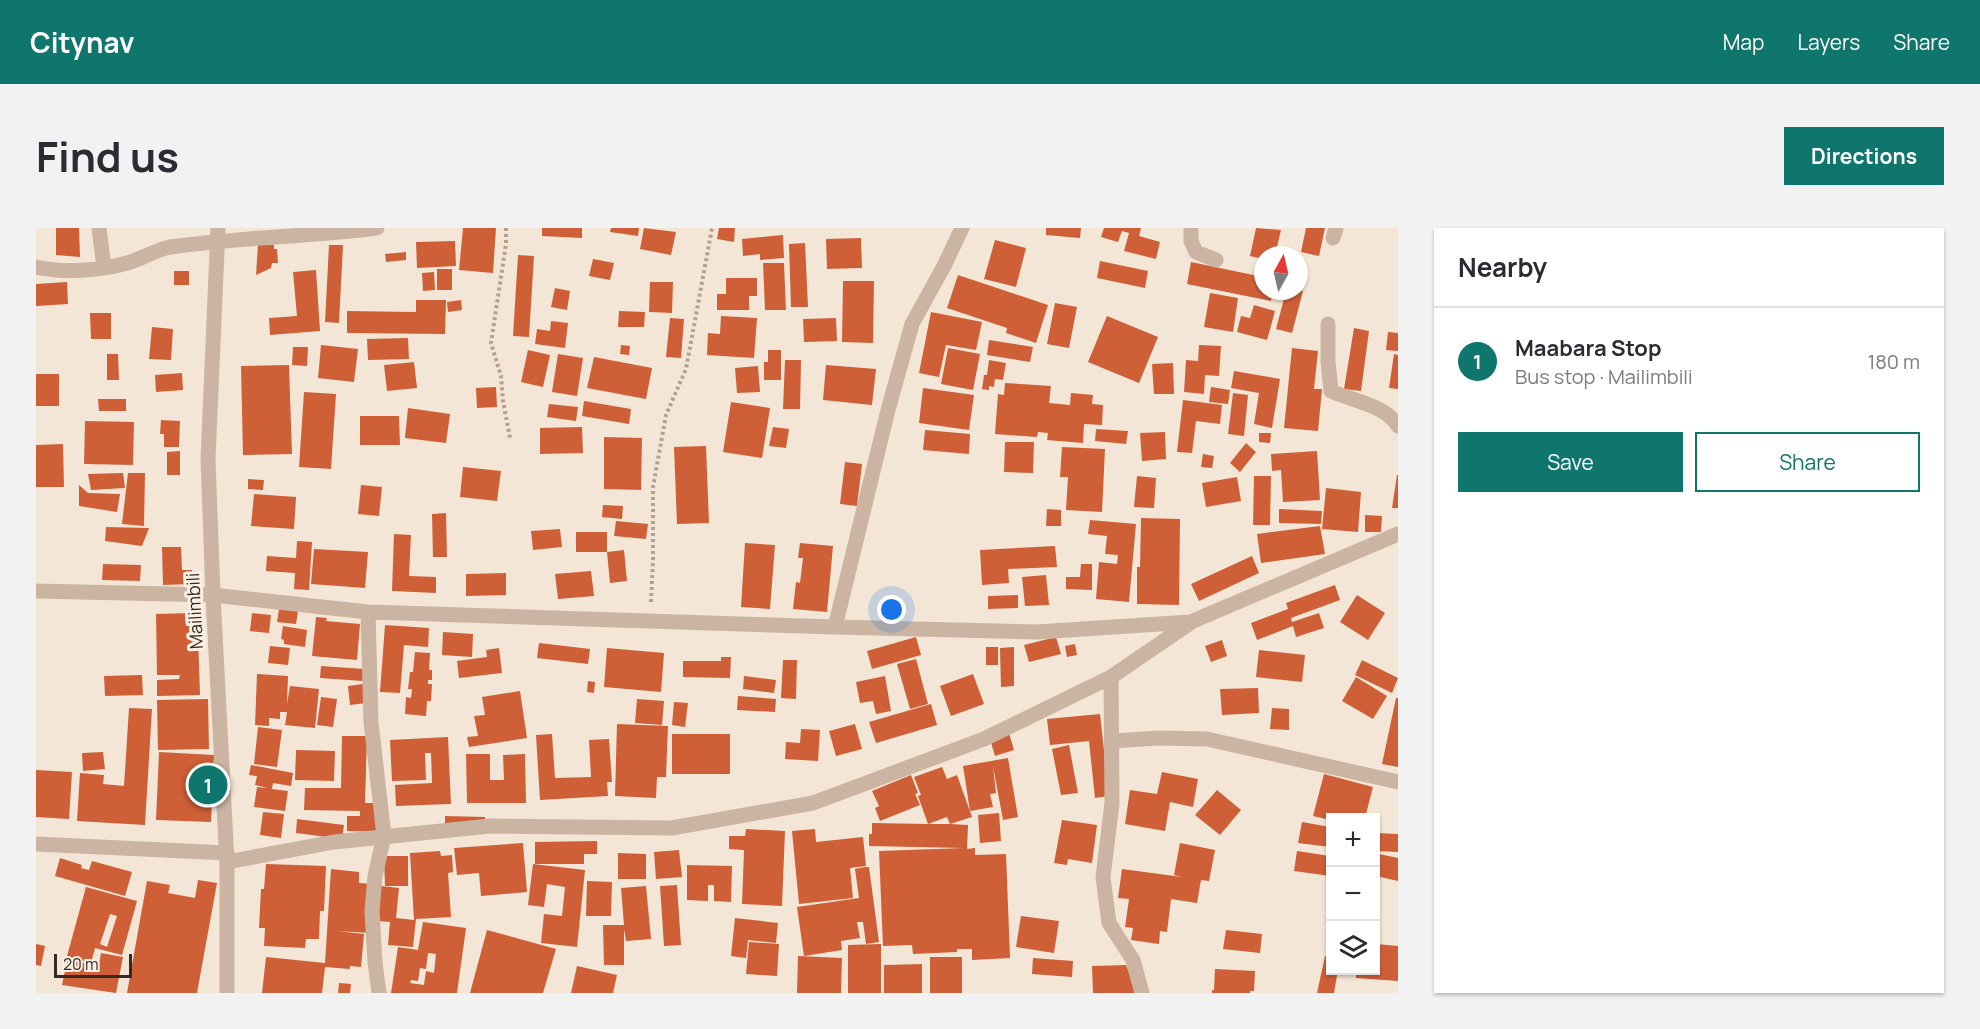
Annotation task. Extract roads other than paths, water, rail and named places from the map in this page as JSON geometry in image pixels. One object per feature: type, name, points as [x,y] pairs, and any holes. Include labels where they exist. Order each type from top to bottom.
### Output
[{"type":"street","points":[[99,228],[104,267]]},
{"type":"street","points":[[36,267],[87,270],[128,263],[167,248],[218,235],[377,228]]},
{"type":"street","points":[[835,627],[912,324],[962,228]]},
{"type":"street","points":[[1191,228],[1191,241],[1196,252],[1216,260]]},
{"type":"street","name":"Mailimbili","points":[[218,235],[208,459],[227,858],[227,993]]},
{"type":"street","points":[[1328,324],[1331,392],[1380,409],[1394,419],[1398,426]]},
{"type":"street","points":[[36,844],[227,858],[334,842],[490,826],[672,828],[813,802],[984,739],[1111,677],[1193,621],[1398,534]]},
{"type":"street","points":[[36,591],[213,595],[368,612],[835,627],[1037,632],[1193,621]]},
{"type":"street","points":[[368,612],[371,722],[384,836],[375,876],[372,910],[375,962],[380,993]]},
{"type":"street","points":[[1111,677],[1112,803],[1102,877],[1110,923],[1133,960],[1142,993]]},
{"type":"street","points":[[1113,741],[1158,738],[1207,739],[1398,782]]},
{"type":"place","name":"Maabara Stop","points":[[208,785]]}]
